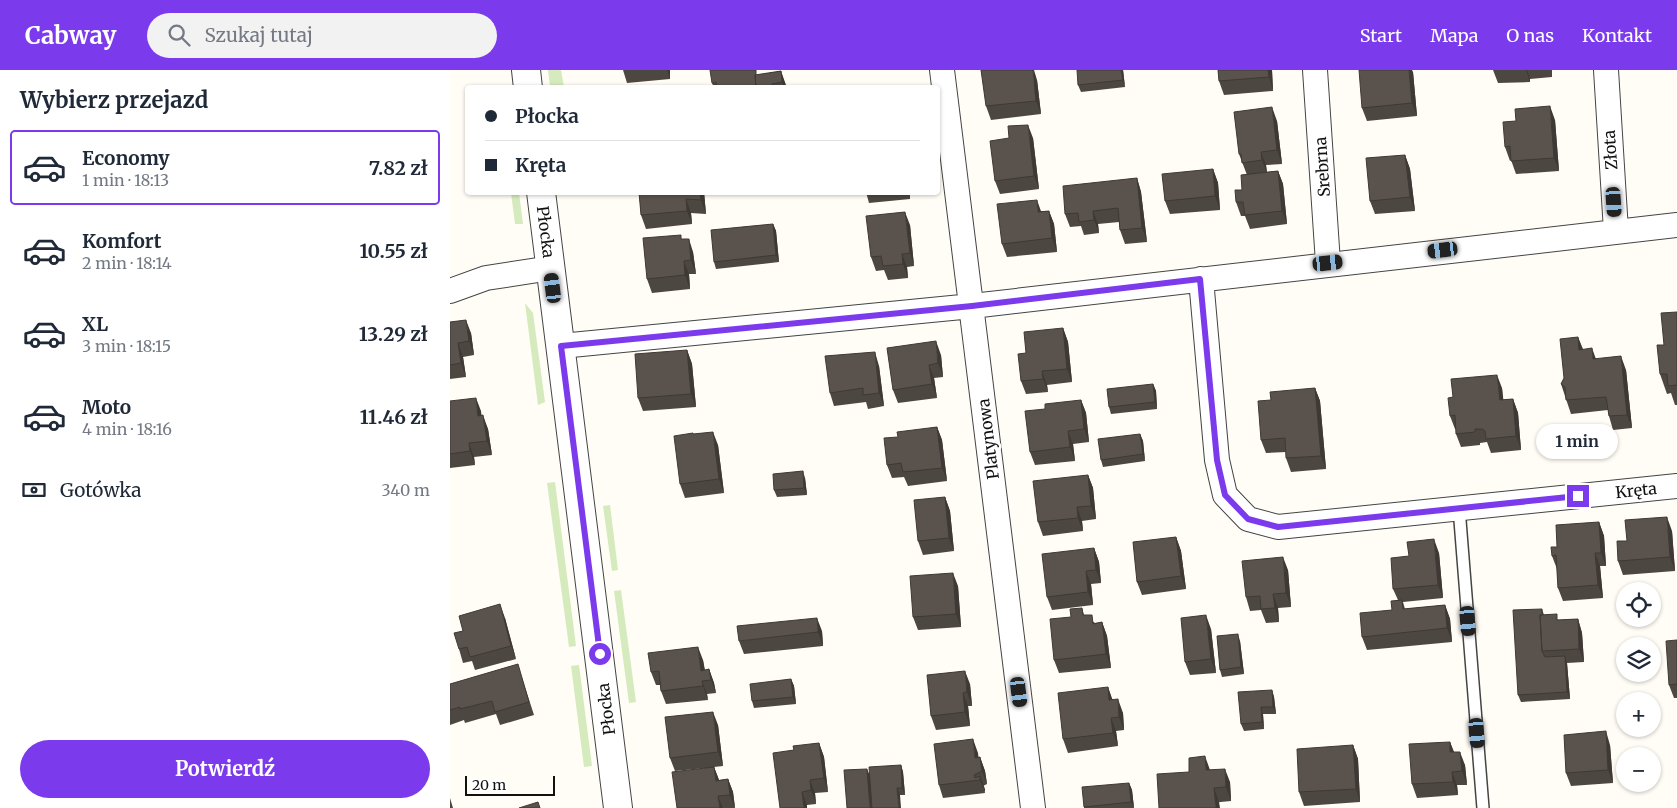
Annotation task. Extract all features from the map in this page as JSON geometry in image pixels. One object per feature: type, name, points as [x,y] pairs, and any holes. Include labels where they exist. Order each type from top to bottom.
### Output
[{"type":"street","points":[[526,70],[528,85]]},
{"type":"street","name":"Platynowa","points":[[942,70],[1033,808]]},
{"type":"street","name":"Srebrna","points":[[1315,70],[1328,263]]},
{"type":"street","name":"Złota","points":[[1606,70],[1616,231]]},
{"type":"street","name":"Płocka","points":[[541,195],[618,808]]},
{"type":"street","points":[[561,346],[972,306],[1328,263],[1677,224]]},
{"type":"street","points":[[450,291],[486,278],[551,268]]},
{"type":"street","name":"Kręta","points":[[1200,279],[1217,460],[1225,495],[1248,519],[1278,527],[1677,486]]},
{"type":"lane","points":[[1459,508],[1483,808]]},
{"type":"green space","points":[[548,70],[561,70],[564,85],[550,85]]},
{"type":"green space","points":[[511,195],[519,195],[523,224],[515,224]]},
{"type":"green space","points":[[525,303],[533,313],[545,402],[538,405]]},
{"type":"green space","points":[[555,482],[576,646],[569,647],[547,483]]},
{"type":"green space","points":[[610,505],[618,570],[612,571],[603,506]]},
{"type":"green space","points":[[621,590],[636,702],[629,703],[614,591]]},
{"type":"green space","points":[[579,665],[592,766],[584,767],[571,666]]},
{"type":"building","points":[[710,70],[756,70],[756,85],[716,85],[716,82],[712,83]]},
{"type":"building","points":[[981,70],[1033,70],[1036,101],[986,106]]},
{"type":"building","points":[[1077,70],[1121,70],[1123,80],[1078,85]]},
{"type":"building","points":[[1218,70],[1268,70],[1269,77],[1219,81]]},
{"type":"building","points":[[1359,70],[1409,70],[1412,103],[1362,108]]},
{"type":"building","points":[[781,71],[782,82],[772,85],[756,85],[755,75]]},
{"type":"building","points":[[1550,106],[1554,158],[1511,161],[1510,146],[1505,147],[1503,122],[1516,121],[1515,109]]},
{"type":"building","points":[[1272,107],[1277,150],[1261,152],[1262,160],[1242,163],[1241,154],[1239,154],[1234,112]]},
{"type":"building","points":[[1028,125],[1034,176],[995,181],[990,141],[1009,138],[1008,126]]},
{"type":"building","points":[[1405,155],[1410,197],[1370,201],[1366,158]]},
{"type":"building","points":[[1213,169],[1215,196],[1165,201],[1162,174]]},
{"type":"building","points":[[1278,171],[1282,211],[1245,215],[1243,202],[1236,202],[1235,190],[1242,190],[1241,175]]},
{"type":"building","points":[[1137,178],[1142,228],[1120,230],[1118,208],[1093,211],[1094,220],[1079,222],[1078,213],[1065,214],[1063,186]]},
{"type":"building","points":[[639,195],[700,195],[701,200],[686,199],[687,211],[641,215]]},
{"type":"building","points":[[1037,200],[1038,212],[1049,211],[1052,238],[1002,244],[997,204]]},
{"type":"building","points":[[905,212],[910,253],[902,254],[903,264],[883,266],[881,256],[871,257],[866,216]]},
{"type":"building","points":[[773,224],[776,255],[714,262],[711,230]]},
{"type":"building","points":[[681,235],[681,239],[689,239],[691,260],[684,261],[685,275],[647,279],[643,238]]},
{"type":"building","points":[[1677,312],[1677,385],[1668,386],[1667,374],[1660,374],[1657,345],[1664,345],[1661,313]]},
{"type":"building","points":[[466,320],[469,341],[458,343],[461,363],[450,365],[450,322]]},
{"type":"building","points":[[1063,328],[1067,369],[1042,371],[1043,379],[1021,381],[1018,354],[1026,353],[1024,332]]},
{"type":"building","points":[[1578,337],[1579,350],[1592,348],[1593,359],[1621,356],[1627,415],[1609,416],[1606,397],[1566,400],[1565,387],[1561,384],[1564,378],[1560,339]]},
{"type":"building","points":[[936,341],[938,363],[929,365],[932,384],[893,390],[887,348]]},
{"type":"building","points":[[687,350],[691,394],[638,398],[635,354]]},
{"type":"building","points":[[875,352],[879,393],[863,395],[863,388],[830,393],[825,356]]},
{"type":"building","points":[[1497,375],[1500,400],[1513,399],[1516,436],[1486,439],[1485,431],[1482,429],[1475,429],[1475,432],[1456,434],[1455,415],[1450,416],[1448,398],[1453,397],[1451,379]]},
{"type":"building","points":[[1153,384],[1155,402],[1109,407],[1107,389]]},
{"type":"building","points":[[1315,388],[1321,456],[1286,458],[1285,438],[1261,440],[1258,401],[1271,400],[1270,392]]},
{"type":"building","points":[[476,398],[478,416],[483,415],[487,441],[469,443],[470,451],[450,454],[450,401]]},
{"type":"building","points":[[1081,400],[1084,429],[1068,431],[1070,447],[1030,452],[1025,411],[1045,409],[1045,404]]},
{"type":"building","points":[[937,427],[942,468],[903,472],[901,463],[887,465],[884,438],[898,437],[897,432]]},
{"type":"building","points":[[713,432],[719,479],[680,484],[674,436]]},
{"type":"building","points":[[1140,434],[1143,454],[1101,460],[1098,439]]},
{"type":"building","points":[[803,471],[804,488],[774,490],[773,474]]},
{"type":"building","points":[[1088,475],[1091,506],[1077,507],[1078,518],[1038,522],[1033,481]]},
{"type":"building","points":[[945,497],[949,538],[918,541],[914,500]]},
{"type":"building","points":[[1667,517],[1670,557],[1618,561],[1617,541],[1627,541],[1625,520]]},
{"type":"building","points":[[1599,522],[1601,553],[1595,553],[1598,585],[1558,588],[1556,555],[1552,556],[1551,547],[1557,547],[1556,525]]},
{"type":"building","points":[[1176,537],[1181,576],[1137,582],[1133,542]]},
{"type":"building","points":[[1434,539],[1438,585],[1393,589],[1391,558],[1409,556],[1407,542]]},
{"type":"building","points":[[1094,548],[1096,570],[1086,571],[1088,592],[1047,597],[1042,554]]},
{"type":"building","points":[[1283,557],[1286,593],[1273,594],[1275,608],[1261,609],[1260,596],[1246,597],[1242,561]]},
{"type":"building","points":[[953,573],[956,614],[913,617],[910,576]]},
{"type":"building","points":[[1402,600],[1403,609],[1445,605],[1447,628],[1362,637],[1360,613],[1392,610],[1391,601]]},
{"type":"building","points":[[500,604],[511,646],[470,657],[467,647],[459,649],[454,633],[463,631],[459,616]]},
{"type":"building","points":[[1082,608],[1083,615],[1092,615],[1093,624],[1102,622],[1106,654],[1054,660],[1050,619],[1071,617],[1070,609]]},
{"type":"building","points":[[1542,609],[1542,615],[1540,615],[1542,651],[1545,657],[1565,656],[1567,692],[1518,695],[1513,610]]},
{"type":"building","points":[[1557,614],[1557,620],[1578,619],[1579,649],[1542,651],[1540,615]]},
{"type":"building","points":[[1206,615],[1211,659],[1185,662],[1181,618]]},
{"type":"building","points":[[817,618],[818,632],[739,641],[737,626]]},
{"type":"building","points":[[1238,634],[1241,667],[1220,670],[1217,636]]},
{"type":"building","points":[[1677,640],[1677,684],[1669,685],[1666,641]]},
{"type":"building","points":[[698,647],[701,671],[709,669],[711,680],[702,681],[703,686],[661,691],[659,671],[651,672],[648,653]]},
{"type":"building","points":[[518,664],[529,702],[495,712],[492,701],[450,710],[450,684]]},
{"type":"building","points":[[965,671],[967,692],[963,693],[965,712],[931,716],[927,675]]},
{"type":"building","points":[[791,679],[793,697],[752,701],[750,684]]},
{"type":"building","points":[[1108,687],[1109,700],[1118,699],[1119,717],[1111,718],[1113,733],[1063,739],[1058,693]]},
{"type":"building","points":[[1272,690],[1273,707],[1261,707],[1262,722],[1241,724],[1238,692]]},
{"type":"building","points":[[713,712],[718,752],[670,758],[665,717]]},
{"type":"building","points":[[1606,731],[1608,770],[1566,773],[1564,735]]},
{"type":"building","points":[[973,739],[975,758],[980,757],[982,771],[974,775],[975,778],[980,776],[980,780],[939,785],[934,744]]},
{"type":"building","points":[[1450,742],[1450,752],[1460,752],[1462,771],[1452,772],[1453,782],[1412,784],[1409,744]]},
{"type":"building","points":[[819,743],[824,778],[810,780],[811,790],[802,792],[804,808],[780,808],[773,753],[794,750],[793,746]]},
{"type":"building","points":[[1353,745],[1356,789],[1299,792],[1297,749]]},
{"type":"building","points":[[1205,756],[1206,770],[1225,769],[1226,787],[1214,788],[1216,808],[1159,808],[1157,774],[1189,772],[1189,758]]},
{"type":"building","points":[[901,765],[902,788],[897,788],[899,808],[872,808],[869,767]]},
{"type":"building","points":[[714,767],[716,781],[728,779],[730,795],[718,796],[720,808],[677,808],[672,772]]},
{"type":"building","points":[[867,769],[870,808],[847,808],[844,770]]},
{"type":"building","points":[[1129,783],[1131,802],[1084,807],[1082,787]]},
{"type":"building","points":[[538,802],[540,808],[519,808]]},
{"type":"route","points":[[600,654],[561,346],[972,306],[1200,279],[1217,460],[1225,495],[1248,519],[1278,527],[1578,496]]}]
